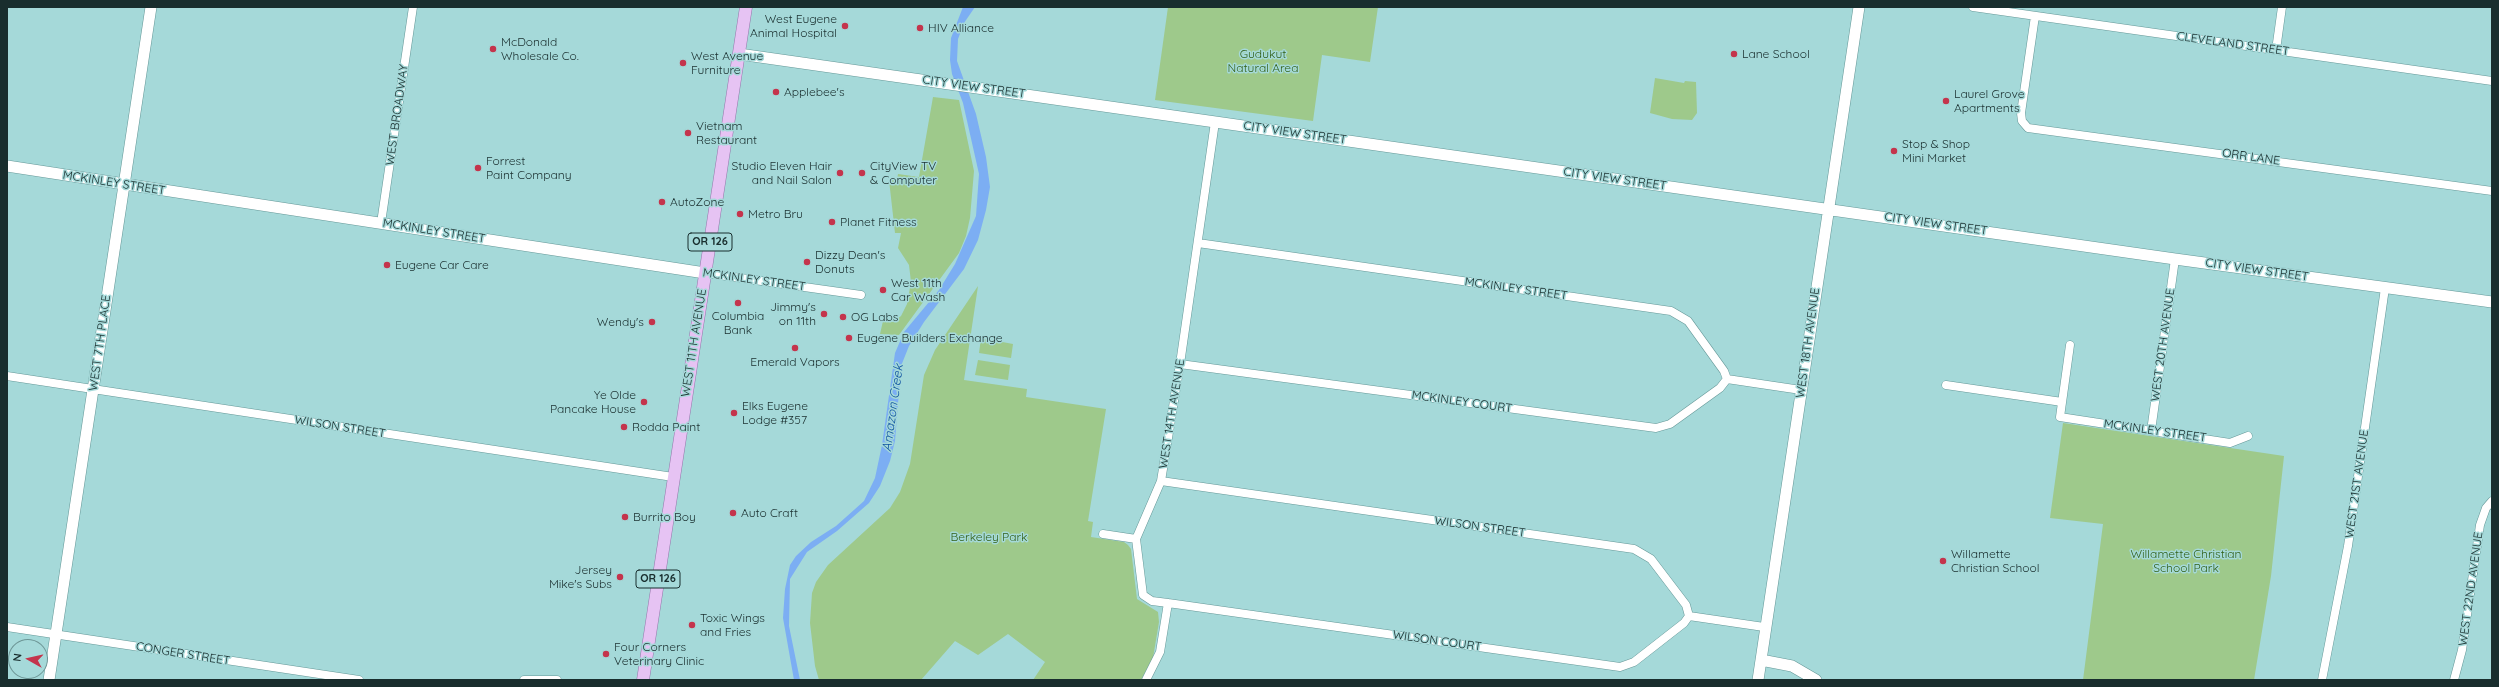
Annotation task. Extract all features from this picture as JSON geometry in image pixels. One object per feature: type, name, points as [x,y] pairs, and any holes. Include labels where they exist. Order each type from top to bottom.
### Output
[{"type":"main road","name":"WEST 11TH AVENUE","points":[[643,680],[746,7]]},
{"type":"street","name":"WEST 7TH PLACE","points":[[48,680],[151,7]]},
{"type":"street","name":"WEST BROADWAY","points":[[381,223],[413,7]]},
{"type":"street","name":"WEST 18TH AVENUE","points":[[1758,680],[1764,627],[1859,7]]},
{"type":"street","name":"CLEVELAND STREET","points":[[1973,7],[2492,81]]},
{"type":"street","points":[[2276,50],[2282,7]]},
{"type":"street","name":"ORR LANE","points":[[2035,16],[2021,113],[2023,124],[2034,130],[2091,138],[2115,138],[2492,191]]},
{"type":"street","name":"CITY VIEW STREET","points":[[739,54],[1828,208],[2175,259],[2492,302]]},
{"type":"street","name":"WEST 14TH AVENUE","points":[[1136,539],[1161,481],[1180,364],[1215,122]]},
{"type":"street","name":"MCKINLEY STREET","points":[[7,166],[705,273],[861,295]]},
{"type":"street","name":"MCKINLEY STREET","points":[[1198,243],[1671,311],[1688,321],[1724,371],[1727,379]]},
{"type":"street","name":"WEST 20TH AVENUE","points":[[2151,431],[2175,259]]},
{"type":"street","name":"WEST 21ST AVENUE","points":[[2322,680],[2348,546],[2385,288]]},
{"type":"street","points":[[1946,385],[2062,402],[2070,345]]},
{"type":"street","name":"MCKINLEY COURT","points":[[1180,364],[1656,428],[1670,424],[1720,388],[1727,379]]},
{"type":"street","name":"WILSON STREET","points":[[7,376],[673,477]]},
{"type":"street","points":[[1727,379],[1801,390]]},
{"type":"street","name":"MCKINLEY STREET","points":[[2062,402],[2060,417],[2230,443],[2248,436]]},
{"type":"street","name":"WILSON STREET","points":[[1161,481],[1634,549],[1643,552],[1651,559],[1686,605],[1689,616]]},
{"type":"street","name":"WEST 22ND AVENUE","points":[[2454,680],[2462,650],[2480,525],[2486,508],[2492,501]]},
{"type":"street","points":[[1103,534],[1136,539],[1143,595],[1152,601],[1168,603],[1160,652],[1146,680]]},
{"type":"street","name":"WILSON COURT","points":[[1168,603],[1620,667],[1634,662],[1682,625],[1689,616]]},
{"type":"street","points":[[1689,616],[1764,627]]},
{"type":"street","name":"CONGER STREET","points":[[7,627],[359,680]]},
{"type":"street","points":[[1761,660],[1792,666],[1816,680]]},
{"type":"street","points":[[524,680],[557,680]]},
{"type":"green space","name":"Gudukut Natural Area","points":[[1168,7],[1378,7],[1370,62],[1322,55],[1313,121],[1155,100]]},
{"type":"green space","points":[[1655,78],[1684,83],[1685,81],[1696,82],[1697,113],[1692,120],[1672,119],[1650,113]]},
{"type":"green space","points":[[933,97],[959,100],[974,171],[970,218],[966,236],[959,253],[899,335],[880,334],[883,321],[893,322],[901,316],[907,304],[911,282],[909,265],[898,248],[901,233],[895,233],[889,180],[897,180],[898,174],[919,177]]},
{"type":"green space","name":"Berkeley Park","points":[[978,286],[964,380],[1027,389],[1026,397],[1106,409],[1088,521],[1093,522],[1091,537],[1124,542],[1128,545],[1131,549],[1137,599],[1158,612],[1159,622],[1153,658],[1141,680],[1033,680],[1045,662],[1008,634],[978,655],[955,641],[921,680],[819,680],[815,666],[810,623],[812,593],[816,582],[828,565],[890,508],[900,492],[910,464],[924,375],[935,350]]},
{"type":"green space","points":[[981,338],[1013,344],[1011,358],[979,353]]},
{"type":"green space","points":[[978,360],[1010,365],[1008,380],[975,375]]},
{"type":"green space","name":"Willamette Christian School Park","points":[[2063,423],[2284,456],[2271,576],[2254,680],[2083,680],[2103,524],[2050,518]]},
{"type":"water","name":"Amazon Creek","points":[[963,7],[975,7],[964,23],[958,39],[957,61],[976,114],[986,157],[990,187],[986,210],[978,240],[964,269],[924,322],[909,346],[901,366],[895,441],[890,461],[880,486],[869,503],[837,531],[807,552],[790,579],[789,626],[800,680],[794,680],[783,618],[785,589],[790,565],[796,556],[811,542],[836,526],[864,501],[875,478],[882,445],[895,353],[904,332],[939,290],[955,264],[976,216],[979,174],[963,103],[952,74],[950,60],[951,38]]},
{"type":"place","name":"West Eugene Animal Hospital","points":[[845,26]]},
{"type":"place","name":"HIV Alliance","points":[[920,28]]},
{"type":"place","name":"McDonald Wholesale Co.","points":[[493,49]]},
{"type":"place","name":"Lane School","points":[[1734,54]]},
{"type":"place","name":"West Avenue Furniture","points":[[683,63]]},
{"type":"place","name":"Applebee's","points":[[776,92]]},
{"type":"place","name":"Laurel Grove Apartments","points":[[1946,101]]},
{"type":"place","name":"Vietnam Restaurant","points":[[688,133]]},
{"type":"place","name":"Stop & Shop Mini Market","points":[[1894,151]]},
{"type":"place","name":"Forrest Paint Company","points":[[478,168]]},
{"type":"place","name":"Studio Eleven Hair and Nail Salon","points":[[840,173]]},
{"type":"place","name":"CityView TV & Computer","points":[[862,173]]},
{"type":"place","name":"AutoZone","points":[[662,202]]},
{"type":"place","name":"Metro Bru","points":[[740,214]]},
{"type":"place","name":"Planet Fitness","points":[[832,222]]},
{"type":"place","name":"Dizzy Dean's Donuts","points":[[807,262]]},
{"type":"place","name":"Eugene Car Care","points":[[387,265]]},
{"type":"place","name":"West 11th Car Wash","points":[[883,290]]},
{"type":"place","name":"Columbia Bank","points":[[738,303]]},
{"type":"place","name":"Jimmy's on 11th","points":[[824,314]]},
{"type":"place","name":"OG Labs","points":[[843,317]]},
{"type":"place","name":"Wendy's","points":[[652,322]]},
{"type":"place","name":"Eugene Builders Exchange","points":[[849,338]]},
{"type":"place","name":"Emerald Vapors","points":[[795,348]]},
{"type":"place","name":"Ye Olde Pancake House","points":[[644,402]]},
{"type":"place","name":"Elks Eugene Lodge #357","points":[[734,413]]},
{"type":"place","name":"Rodda Paint","points":[[624,427]]},
{"type":"place","name":"Auto Craft","points":[[733,513]]},
{"type":"place","name":"Burrito Boy","points":[[625,517]]},
{"type":"place","name":"Willamette Christian School","points":[[1943,561]]},
{"type":"place","name":"Jersey Mike's Subs","points":[[620,577]]},
{"type":"place","name":"Toxic Wings and Fries","points":[[692,625]]},
{"type":"place","name":"Four Corners Veterinary Clinic","points":[[606,654]]}]
